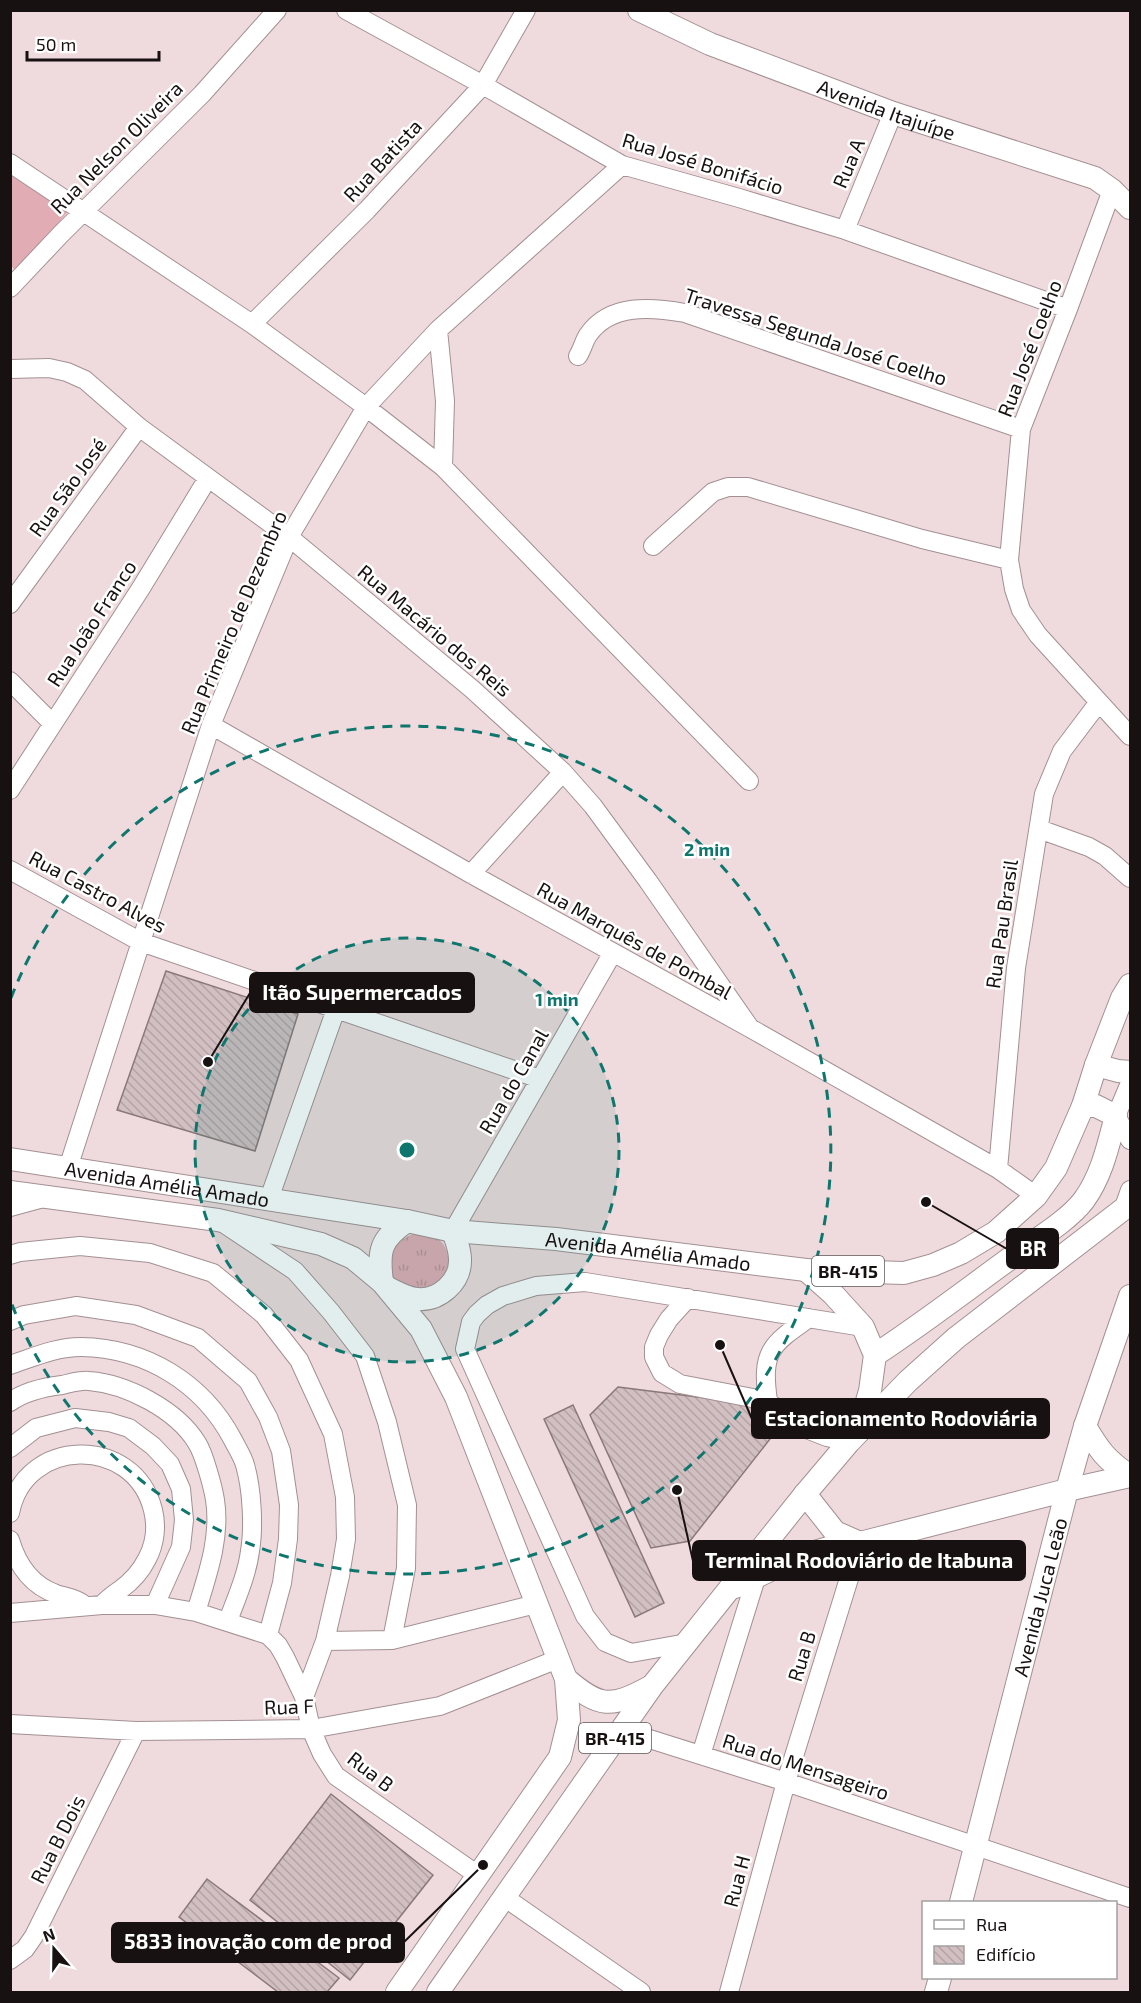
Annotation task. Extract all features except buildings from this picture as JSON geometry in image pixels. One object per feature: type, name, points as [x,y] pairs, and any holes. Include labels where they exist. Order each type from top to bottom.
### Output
[{"type":"main road","name":"Avenida Itajuípe","points":[[639,10],[711,44],[893,113],[1095,178],[1131,208]]},
{"type":"main road","name":"Avenida Amélia Amado","points":[[10,1159],[407,1221],[453,1231],[556,1239],[806,1270],[904,1273],[961,1254],[996,1232],[1036,1196],[1056,1168],[1083,1106],[1122,998],[1131,985]]},
{"type":"main road","points":[[1096,1065],[1131,1072]]},
{"type":"main road","points":[[875,1355],[919,1326],[1058,1224],[1082,1203],[1095,1183],[1104,1161],[1116,1116],[1096,1106],[1083,1106]]},
{"type":"main road","name":"Avenida Amélia Amado","points":[[10,1192],[218,1220],[321,1244],[352,1258],[386,1285],[421,1329],[456,1396],[562,1669]]},
{"type":"main road","name":"BR-415","points":[[438,1992],[652,1686],[805,1494],[854,1437],[908,1381],[956,1338],[1129,1203]]},
{"type":"main road","points":[[407,1221],[394,1229],[385,1239],[380,1264],[386,1285],[402,1295],[415,1299],[429,1299],[451,1285],[458,1272],[460,1259],[453,1231]]},
{"type":"main road","points":[[806,1270],[833,1294],[863,1328],[875,1355],[870,1391],[854,1437]]},
{"type":"main road","name":"Avenida Juca Leão","points":[[961,1901],[1067,1490],[1085,1426],[1131,1296]]},
{"type":"main road","points":[[1085,1426],[1101,1452],[1114,1466],[1131,1476]]},
{"type":"main road","points":[[731,1589],[795,1558],[828,1548],[860,1543],[1131,1476]]},
{"type":"main road","points":[[805,1494],[835,1532],[860,1543]]},
{"type":"main road","points":[[562,1669],[586,1696],[609,1703],[627,1699],[652,1686]]},
{"type":"main road","name":"BR-415","points":[[397,1992],[560,1757],[569,1720],[562,1669]]},
{"type":"street","name":"Rua Nelson Oliveira","points":[[12,283],[202,94],[277,10]]},
{"type":"street","name":"Rua José Bonifácio","points":[[346,10],[622,165],[845,230],[1068,309]]},
{"type":"street","name":"Rua Batista","points":[[252,324],[367,210],[483,85],[525,10]]},
{"type":"street","name":"Rua A","points":[[845,230],[893,113]]},
{"type":"street","points":[[10,163],[252,324],[444,467],[749,781]]},
{"type":"street","name":"Rua Primeiro de Dezembro","points":[[68,1167],[211,725],[289,537],[366,407],[438,330],[622,165]]},
{"type":"street","name":"Rua José Coelho","points":[[1112,190],[1021,429],[1009,560],[1021,610],[1038,635],[1131,736]]},
{"type":"street","name":"Travessa Segunda José Coelho","points":[[578,357],[588,335],[605,318],[620,311],[656,309],[685,313],[1021,429]]},
{"type":"street","points":[[438,330],[445,401],[444,467]]},
{"type":"street","name":"Rua Macário dos Reis","points":[[10,369],[49,368],[68,372],[85,381],[139,427],[289,537],[472,689],[563,771],[592,806],[648,880],[750,1028]]},
{"type":"street","name":"Rua São José","points":[[10,604],[139,427]]},
{"type":"street","name":"Rua João Franco","points":[[10,790],[141,588],[208,478]]},
{"type":"street","points":[[654,546],[712,492],[728,487],[748,487],[922,539],[1009,560]]},
{"type":"street","points":[[10,681],[53,724]]},
{"type":"street","name":"Rua Pau Brasil","points":[[998,1169],[1016,968],[1044,794],[1062,751],[1099,702]]},
{"type":"street","name":"Rua Marquês de Pombal","points":[[211,725],[612,954],[750,1028],[998,1169],[1036,1196]]},
{"type":"street","points":[[471,874],[563,771]]},
{"type":"street","points":[[1039,829],[1070,839],[1106,856],[1131,878]]},
{"type":"street","name":"Rua Castro Alves","points":[[10,870],[141,942],[540,1079]]},
{"type":"street","name":"Rua do Canal","points":[[453,1231],[612,954]]},
{"type":"street","points":[[269,1199],[336,1009]]},
{"type":"street","points":[[1131,1083],[1116,1116],[1131,1140]]},
{"type":"street","points":[[10,1207],[46,1197]]},
{"type":"street","points":[[218,1220],[295,1271],[338,1320],[365,1356],[387,1422],[407,1505],[406,1568],[392,1640]]},
{"type":"street","points":[[10,1255],[80,1246],[150,1253],[213,1273],[264,1315],[299,1360],[333,1434],[343,1487],[346,1539],[325,1641],[303,1697]]},
{"type":"street","points":[[687,1643],[631,1653],[605,1642],[585,1616],[465,1349],[471,1322],[487,1305],[504,1296],[536,1286],[585,1282],[863,1328]]},
{"type":"street","points":[[688,1298],[669,1319],[654,1347],[654,1357],[662,1373],[680,1384],[768,1401],[791,1423],[827,1437],[854,1437]]},
{"type":"street","points":[[10,1321],[24,1315],[76,1306],[136,1315],[198,1338],[248,1381],[268,1417],[281,1451],[289,1505],[288,1539],[282,1583],[268,1635],[196,1612],[155,1605],[94,1605],[11,1613]]},
{"type":"street","points":[[768,1401],[765,1368],[769,1352],[780,1338],[809,1318]]},
{"type":"street","points":[[10,1365],[53,1350],[81,1347],[126,1353],[164,1368],[193,1387],[224,1423],[245,1464],[251,1507],[250,1552],[228,1621]]},
{"type":"street","points":[[10,1402],[48,1387],[88,1381],[119,1387],[146,1399],[170,1413],[184,1428],[197,1444],[215,1499],[217,1525],[213,1552],[196,1612]]},
{"type":"street","points":[[10,1448],[36,1428],[75,1418],[109,1422],[129,1428],[153,1446],[170,1464],[181,1489],[184,1520],[181,1547],[155,1605]]},
{"type":"street","points":[[10,1513],[23,1483],[44,1464],[57,1458],[85,1454],[100,1456],[125,1468],[136,1477],[145,1489],[153,1508],[155,1529],[153,1544],[141,1569],[108,1598],[94,1605],[51,1592],[39,1585],[20,1564],[10,1540]]},
{"type":"street","name":"Rua B","points":[[786,1782],[860,1543]]},
{"type":"street","points":[[701,1755],[756,1578]]},
{"type":"street","points":[[325,1641],[392,1640],[536,1604]]},
{"type":"street","name":"Rua B","points":[[268,1635],[278,1645],[303,1697],[311,1729],[322,1754],[336,1776],[479,1876]]},
{"type":"street","name":"Rua F","points":[[10,1724],[136,1731],[311,1729],[440,1706],[562,1669]]},
{"type":"street","name":"Rua do Mensageiro","points":[[621,1730],[786,1782],[1131,1898]]},
{"type":"street","name":"Rua B Dois","points":[[10,1960],[25,1949],[34,1936],[136,1731]]},
{"type":"street","name":"Rua H","points":[[729,1992],[786,1782]]},
{"type":"street","points":[[504,1897],[641,1992]]},
{"type":"green space","points":[[11,174],[69,210],[17,274],[11,265]]},
{"type":"green space","points":[[413,1234],[431,1235],[438,1239],[446,1249],[449,1261],[449,1268],[444,1279],[419,1292],[398,1282],[391,1272],[395,1248]]},
{"type":"place","name":"Itão Supermercados","points":[[208,1062]]},
{"type":"place","name":"BR","points":[[926,1202]]},
{"type":"place","name":"Estacionamento Rodoviária","points":[[720,1345]]},
{"type":"place","name":"Terminal Rodoviário de Itabuna","points":[[677,1490]]},
{"type":"place","name":"5833 inovação com de prod","points":[[483,1865]]}]
